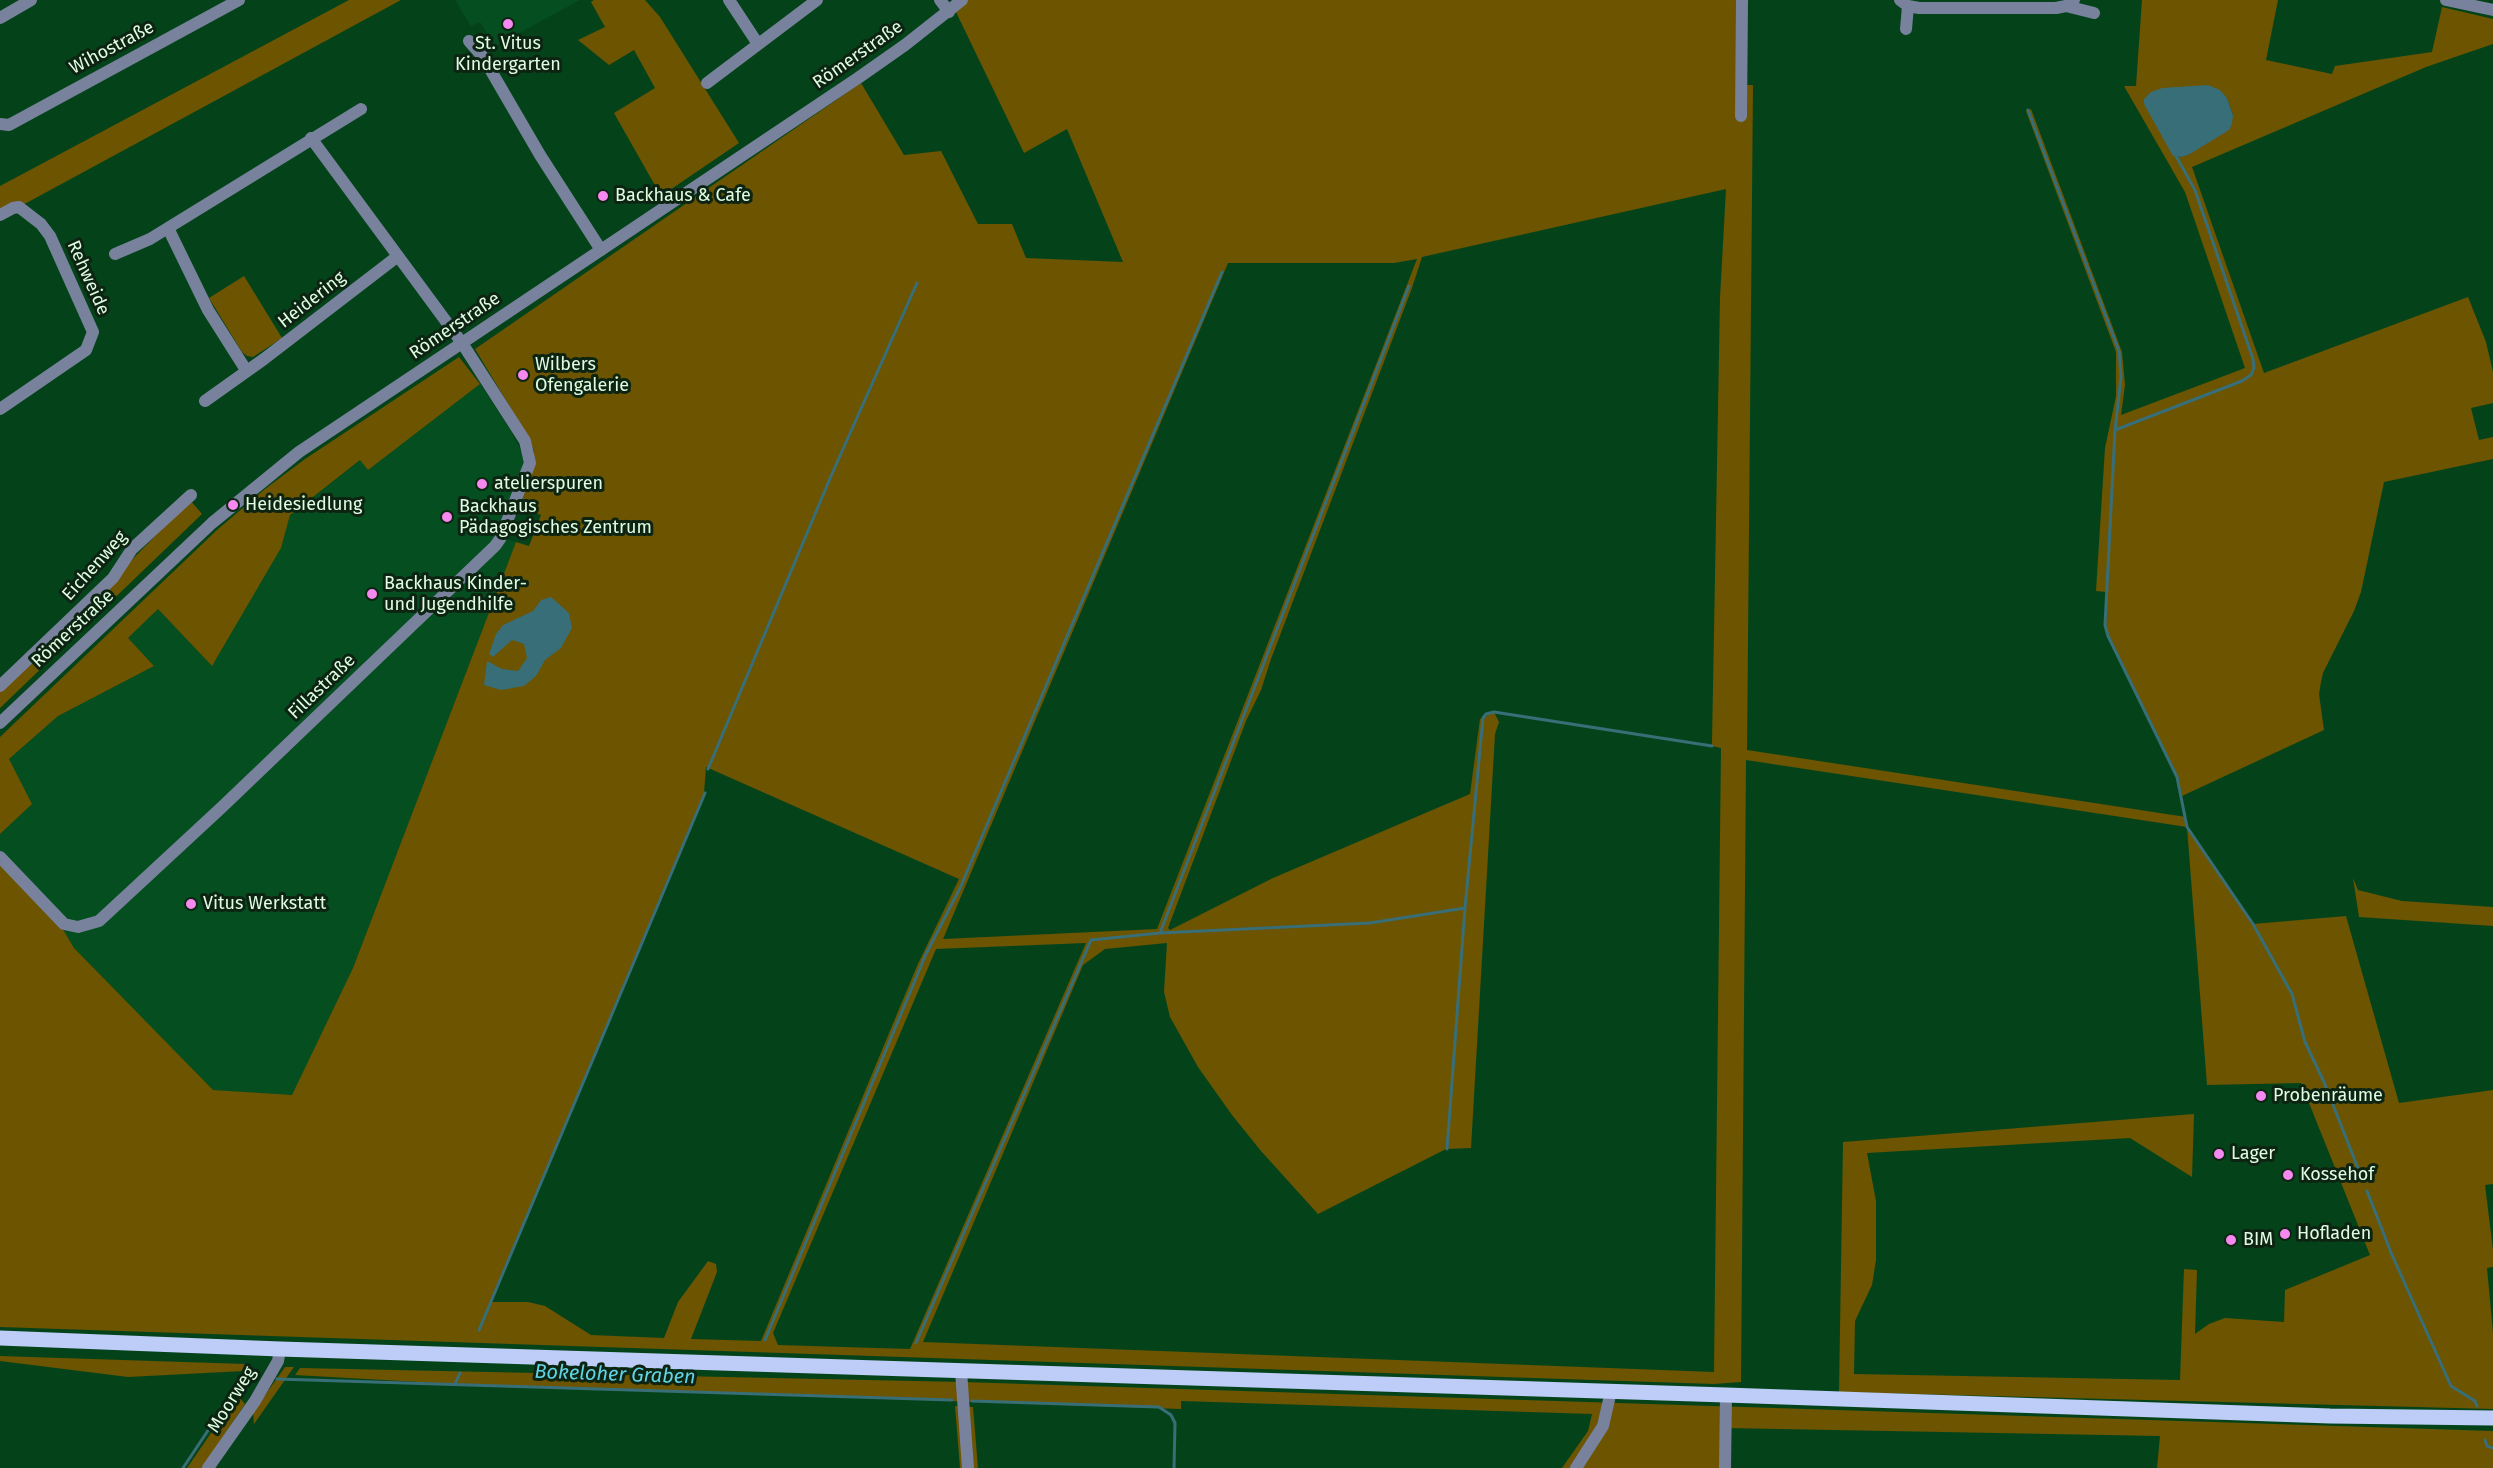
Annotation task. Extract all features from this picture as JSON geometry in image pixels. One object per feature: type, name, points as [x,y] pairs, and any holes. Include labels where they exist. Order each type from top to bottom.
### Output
[{"type":"main road","points":[[0,1338],[2330,1416],[2493,1418]]},
{"type":"street","points":[[0,18],[31,0]]},
{"type":"street","name":"Wihostraße","points":[[1,124],[9,125],[239,0]]},
{"type":"street","points":[[729,0],[758,44]]},
{"type":"street","points":[[707,83],[817,0]]},
{"type":"street","points":[[940,0],[949,12]]},
{"type":"street","name":"Römerstraße","points":[[0,723],[212,523],[299,452],[858,78],[949,12],[962,0]]},
{"type":"street","points":[[1741,116],[1742,0]]},
{"type":"street","points":[[2446,0],[2493,10]]},
{"type":"street","points":[[1906,29],[1904,3],[1988,8],[2070,3],[2094,13]]},
{"type":"street","points":[[470,41],[483,57],[540,155],[601,250]]},
{"type":"street","points":[[115,254],[150,239],[361,109]]},
{"type":"street","points":[[311,138],[462,343]]},
{"type":"street","name":"Rehweide","points":[[0,215],[19,207],[41,224],[50,236],[93,332],[86,350],[0,409]]},
{"type":"street","points":[[168,228],[208,310],[246,370]]},
{"type":"street","name":"Heidering","points":[[205,401],[264,359],[398,256]]},
{"type":"street","name":"Fillastraße","points":[[0,858],[64,924],[78,927],[99,921],[221,808],[495,546],[530,463],[529,452],[525,441],[462,343]]},
{"type":"street","name":"Eichenweg","points":[[0,686],[113,578],[132,549],[191,495]]},
{"type":"street","name":"Moorweg","points":[[208,1468],[255,1401],[278,1361],[280,1349]]},
{"type":"street","points":[[961,1371],[968,1468]]},
{"type":"street","points":[[1576,1468],[1604,1426],[1611,1391]]},
{"type":"street","points":[[1725,1468],[1726,1395]]},
{"type":"shaded area","points":[[349,0],[401,0],[19,207],[0,215],[0,186]]},
{"type":"shaded area","name":"St. Vitus Kindergarten","points":[[455,0],[580,0],[495,46],[480,22],[471,26]]},
{"type":"shaded area","points":[[594,0],[645,0],[660,17],[739,143],[661,196],[614,113],[655,88],[634,50],[609,65],[578,40],[605,27],[591,2]]},
{"type":"shaded area","points":[[968,0],[1742,0],[1742,85],[1753,85],[1747,750],[2186,817],[2187,827],[1746,760],[1741,1382],[1714,1384],[0,1327],[0,857],[55,916],[74,948],[213,1090],[292,1095],[353,968],[516,542],[529,546],[541,515],[528,510],[521,495],[533,463],[534,451],[530,440],[475,349],[861,83],[904,155],[941,151],[978,224],[1012,224],[1026,258],[1123,262],[1067,129],[1024,153],[955,10]],"holes":[[[1726,189],[1720,298],[1712,743],[1712,746],[1721,748],[1714,1372],[923,1342],[1083,965],[1105,949],[1167,943],[1164,992],[1170,1017],[1198,1067],[1232,1115],[1318,1214],[1446,1149],[1471,1148],[1495,734],[1499,722],[1494,712],[1480,719],[1470,794],[1273,878],[1170,930],[1168,928],[1246,721],[1261,690],[1422,257]],[[1417,259],[1157,929],[943,939],[1228,263],[1394,263]],[[706,767],[959,879],[917,966],[761,1341],[691,1339],[717,1272],[716,1264],[708,1261],[678,1302],[664,1338],[591,1335],[545,1306],[528,1302],[491,1302],[704,793]],[[1086,943],[910,1349],[778,1345],[773,1333],[936,949]]]},
{"type":"shaded area","points":[[2142,0],[2278,0],[2266,60],[2332,74],[2335,66],[2432,52],[2442,7],[2493,19],[2493,44],[2426,67],[2192,167],[2264,373],[2468,297],[2486,342],[2493,372],[2493,403],[2471,408],[2479,440],[2493,437],[2493,459],[2384,482],[2361,592],[2323,673],[2319,694],[2324,730],[2182,796],[2177,777],[2108,636],[2105,625],[2107,592],[2096,591],[2105,448],[2116,396],[2116,352],[2026,111],[2031,109],[2122,352],[2125,385],[2121,415],[2245,368],[2185,192],[2124,86],[2136,86]],"holes":[[[2227,98],[2233,115],[2182,157],[2173,156]]]},
{"type":"shaded area","points":[[244,276],[282,338],[253,357],[242,352],[209,298]]},
{"type":"shaded area","points":[[459,357],[480,384],[368,470],[360,460],[290,515],[281,548],[212,666],[158,609],[128,638],[154,666],[58,716],[9,759],[32,804],[0,834],[0,737],[217,530],[265,489],[305,459]]},
{"type":"shaded area","points":[[480,384],[509,428],[521,451],[525,466],[496,536],[516,542],[353,968],[292,1096],[213,1090],[74,948],[55,916],[0,857],[0,834],[32,804],[8,760],[58,716],[154,666],[128,638],[158,609],[212,666],[281,548],[290,515],[361,460],[368,469]]},
{"type":"shaded area","points":[[190,500],[202,514],[0,708],[0,689],[63,631]]},
{"type":"shaded area","points":[[2187,827],[2253,924],[2346,916],[2399,1103],[2493,1090],[2493,1184],[2485,1185],[2493,1250],[2493,1267],[2487,1268],[2493,1333],[2493,1409],[1839,1392],[1843,1142],[2194,1114],[2192,1177],[2130,1138],[1867,1153],[1876,1201],[1876,1260],[1872,1285],[1855,1321],[1854,1374],[2180,1380],[2184,1269],[2197,1270],[2195,1334],[2209,1324],[2225,1318],[2284,1322],[2285,1290],[2370,1255],[2301,1083],[2207,1085]]},
{"type":"shaded area","points":[[2353,878],[2358,890],[2402,901],[2493,907],[2493,926],[2359,917]]},
{"type":"shaded area","points":[[0,1356],[245,1364],[244,1371],[128,1377],[0,1361]]},
{"type":"shaded area","points":[[285,1367],[294,1367],[254,1424],[253,1412]]},
{"type":"shaded area","points":[[300,1368],[962,1382],[2493,1431],[2493,1468],[2157,1468],[2160,1436],[1725,1428],[1725,1468],[1562,1468],[1588,1431],[1592,1414],[1181,1401],[1181,1409],[455,1384],[295,1375]]},
{"type":"shaded area","points":[[237,1395],[245,1404],[202,1468],[187,1468]]},
{"type":"shaded area","points":[[955,1406],[973,1407],[978,1468],[960,1468]]},
{"type":"water","points":[[2208,85],[2220,90],[2227,98],[2233,115],[2232,124],[2229,130],[2190,154],[2182,157],[2173,156],[2144,104],[2144,99],[2151,92],[2162,88]]},
{"type":"water","points":[[551,597],[569,613],[572,628],[561,648],[545,660],[536,676],[524,686],[501,690],[484,685],[487,661],[502,669],[518,671],[527,658],[524,644],[512,640],[493,657],[489,654],[496,634],[503,625],[533,611],[541,600]]},
{"type":"waterway","points":[[2028,110],[2119,351],[2121,377],[2115,430]]},
{"type":"waterway","points":[[2176,156],[2195,190],[2253,359],[2254,368],[2251,375],[2242,381],[2115,430],[2105,625],[2108,636],[2177,777],[2187,827],[2253,924],[2292,994],[2305,1042],[2324,1082],[2363,1181]]},
{"type":"waterway","points":[[765,1340],[926,954],[960,888],[1222,272]]},
{"type":"waterway","points":[[708,769],[831,476],[917,283]]},
{"type":"waterway","points":[[1160,933],[1409,286]]},
{"type":"waterway","points":[[1447,1149],[1465,908],[1483,718],[1486,714],[1494,712],[1712,746]]},
{"type":"waterway","points":[[479,1330],[705,793]]},
{"type":"waterway","points":[[916,1343],[1091,940],[1160,933],[1370,923],[1465,908]]},
{"type":"waterway","points":[[2367,1191],[2392,1255],[2451,1386],[2475,1401],[2477,1406]]},
{"type":"waterway","points":[[455,1384],[460,1373]]},
{"type":"waterway","name":"Bokeloher Graben","points":[[183,1468],[239,1384],[256,1378]]},
{"type":"waterway","name":"Bokeloher Graben","points":[[277,1379],[952,1400]]},
{"type":"waterway","name":"Bokeloher Graben","points":[[972,1401],[1159,1407],[1171,1415],[1175,1423],[1174,1468]]},
{"type":"waterway","points":[[2485,1440],[2487,1446],[2493,1448]]},
{"type":"place","name":"St. Vitus Kindergarten","points":[[508,24]]},
{"type":"place","name":"Backhaus & Cafe","points":[[603,196]]},
{"type":"place","name":"Wilbers Ofengalerie","points":[[523,375]]},
{"type":"place","name":"atelierspuren","points":[[482,484]]},
{"type":"place","name":"Heidesiedlung","points":[[233,505]]},
{"type":"place","name":"Backhaus Pädagogisches Zentrum","points":[[447,517]]},
{"type":"place","name":"Backhaus Kinder- und Jugendhilfe","points":[[372,594]]},
{"type":"place","name":"Vitus Werkstatt","points":[[191,904]]},
{"type":"place","name":"Probenräume","points":[[2261,1096]]},
{"type":"place","name":"Lager","points":[[2219,1154]]},
{"type":"place","name":"Kossehof","points":[[2288,1175]]},
{"type":"place","name":"Hofladen","points":[[2285,1234]]},
{"type":"place","name":"BIM","points":[[2231,1240]]}]
